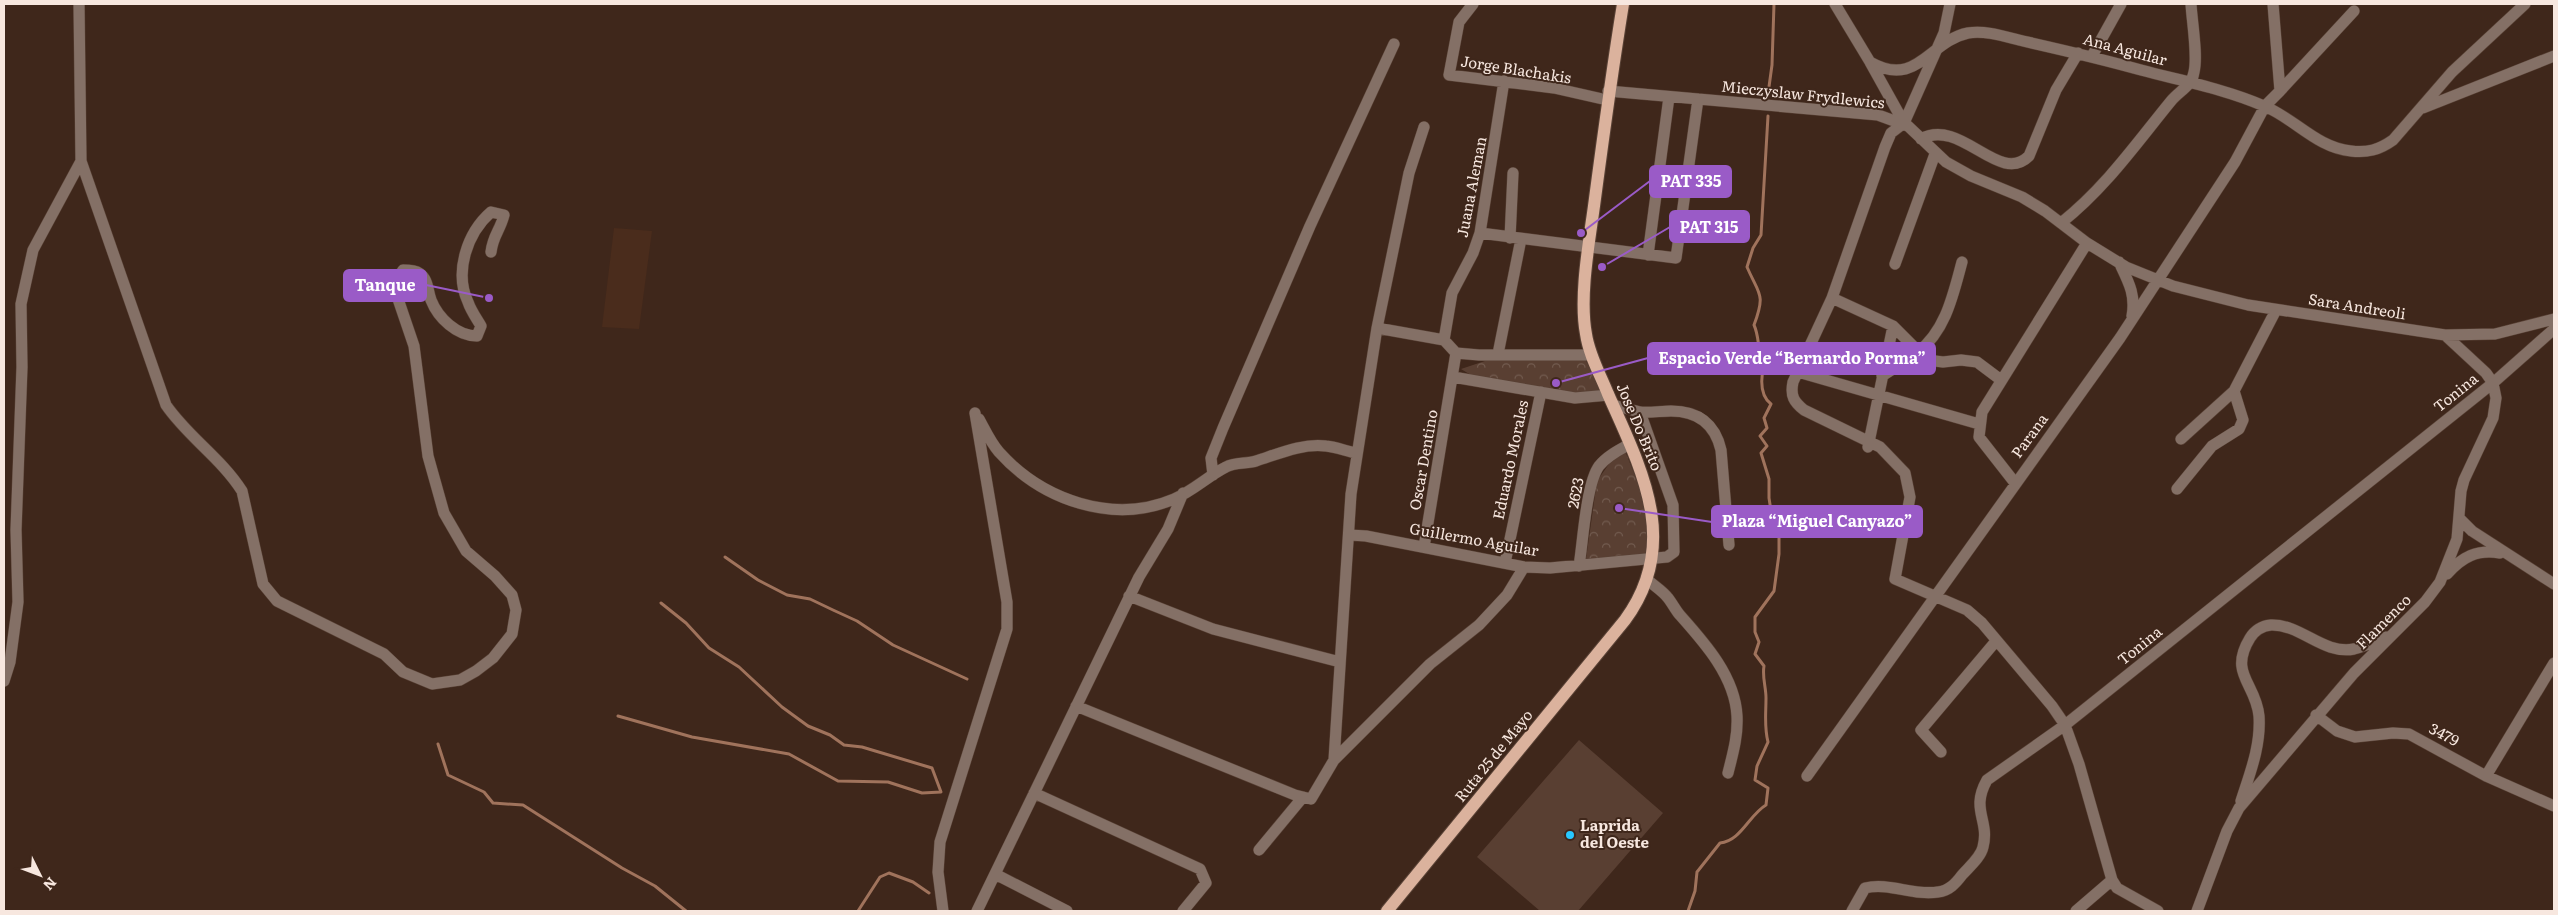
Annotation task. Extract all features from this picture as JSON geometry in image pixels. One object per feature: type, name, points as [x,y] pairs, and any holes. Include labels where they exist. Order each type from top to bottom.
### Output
[{"type":"main road","name":"Jose Do Brito","points":[[1623,4],[1608,95],[1588,248],[1584,309],[1585,333],[1591,355],[1644,478],[1650,501],[1654,534],[1648,580],[1639,602],[1625,620]]},
{"type":"main road","name":"Ruta 25 de Mayo","points":[[1387,911],[1625,620]]},
{"type":"street","points":[[79,4],[81,161],[166,405],[179,423],[234,478],[242,491],[264,584],[278,600],[384,654],[403,672],[432,684],[460,680],[493,658],[512,634],[516,610],[512,595],[495,576],[466,551],[444,513],[428,456],[414,346],[397,296],[397,279],[404,270],[418,272],[427,281],[431,300],[440,315],[456,330],[469,336],[477,336],[482,326],[467,301],[463,265],[468,244],[479,222],[491,212],[504,215],[500,228],[492,237],[492,252]]},
{"type":"street","name":"Jorge Blachakis","points":[[1473,4],[1459,22],[1449,75],[1608,95]]},
{"type":"street","points":[[1835,4],[1904,123]]},
{"type":"street","points":[[1950,4],[1944,33],[1904,123],[1891,133],[1885,147],[1832,298],[1798,372],[1791,392],[1795,404],[1868,444],[1880,447],[1906,473],[1910,497],[1895,579],[1967,610],[2052,706],[2065,725],[2079,764],[2112,880],[2117,888],[2158,911]]},
{"type":"street","points":[[2092,56],[2121,4]]},
{"type":"street","points":[[2061,223],[2089,200],[2107,181],[2175,96],[2190,84],[2195,72],[2191,4]]},
{"type":"street","points":[[2273,4],[2280,91]]},
{"type":"street","points":[[2420,109],[2452,72],[2525,4]]},
{"type":"street","name":"Parana","points":[[1807,776],[1934,595],[2132,320],[2235,162],[2266,106],[2354,11]]},
{"type":"street","name":"Ana Aguilar","points":[[1870,62],[1886,69],[1902,70],[1911,68],[1958,36],[1982,32],[2092,56],[2190,84],[2226,92],[2266,106],[2327,144],[2350,151],[2369,152],[2381,149],[2393,140],[2420,109]]},
{"type":"street","points":[[1213,475],[1211,458],[1223,428],[1310,226],[1394,44]]},
{"type":"street","points":[[1921,139],[1937,133],[1948,135],[2008,165],[2022,164],[2029,156],[2056,90],[2078,53]]},
{"type":"street","points":[[2420,109],[2554,56]]},
{"type":"street","name":"Juana Aleman","points":[[1444,340],[1452,293],[1474,253],[1480,233],[1504,81]]},
{"type":"street","name":"Mieczyslaw Frydlewics","points":[[1608,95],[1698,99],[1878,115],[1904,123],[1935,154],[1971,176],[2022,197],[2087,243],[2119,262],[2158,281]]},
{"type":"street","points":[[1648,255],[1669,97]]},
{"type":"street","points":[[1480,233],[1676,258],[1698,99]]},
{"type":"street","points":[[1334,760],[1356,453],[1377,328],[1409,173],[1424,127]]},
{"type":"street","points":[[1895,264],[1935,154]]},
{"type":"street","points":[[4,681],[10,662],[18,602],[16,530],[21,396],[21,304],[33,250],[81,161]]},
{"type":"street","points":[[1498,354],[1515,238],[1513,173]]},
{"type":"street","points":[[2015,483],[1984,446],[1979,437],[1979,424],[1982,412],[2087,243]]},
{"type":"street","points":[[1882,376],[1918,353],[1943,322],[1951,303],[1962,262]]},
{"type":"street","points":[[2119,262],[2132,287],[2134,303],[2132,320]]},
{"type":"street","name":"Sara Andreoli","points":[[2158,281],[2248,305],[2445,335],[2495,334],[2554,319]]},
{"type":"street","points":[[1832,298],[1893,326],[1927,360],[1977,362],[2001,380]]},
{"type":"street","points":[[2180,439],[2234,391],[2276,310]]},
{"type":"street","points":[[1868,444],[1893,326]]},
{"type":"street","points":[[1377,328],[1444,340],[1456,353],[1591,355]]},
{"type":"street","name":"Tonina","points":[[1852,911],[1865,888],[1877,885],[1925,893],[1939,892],[1953,886],[1983,849],[1984,829],[1978,805],[1980,792],[1987,780],[2065,725],[2493,383],[2554,329]]},
{"type":"street","points":[[2445,335],[2476,362],[2493,383]]},
{"type":"street","points":[[1456,353],[1453,377],[1575,398],[1611,400],[1640,412],[1674,411],[1689,414],[1711,425],[1718,436],[1721,450],[1729,546]]},
{"type":"street","points":[[1798,372],[1979,424]]},
{"type":"street","name":"Oscar Dentino","points":[[1424,547],[1453,377]]},
{"type":"street","name":"Flamenco","points":[[2197,911],[2227,831],[2238,808],[2316,715],[2354,673],[2425,602],[2440,582],[2457,539],[2464,480],[2493,418],[2496,398],[2493,383]]},
{"type":"street","points":[[2177,489],[2212,446],[2239,429],[2243,420],[2234,391]]},
{"type":"street","name":"Eduardo Morales","points":[[1506,563],[1541,392]]},
{"type":"street","name":"Guillermo Aguilar","points":[[1350,535],[1424,547],[1524,567],[1550,568],[1666,558],[1674,552],[1673,505],[1640,412]]},
{"type":"street","points":[[943,911],[938,872],[940,842],[1008,629],[1007,602],[975,413],[998,450],[1015,468],[1035,482],[1068,500],[1096,507],[1143,508],[1176,498],[1228,466],[1254,462],[1307,446],[1325,446],[1356,453]]},
{"type":"street","name":"2623","points":[[1579,566],[1592,482],[1598,467],[1608,457],[1630,444]]},
{"type":"street","points":[[977,911],[1130,596],[1168,529],[1183,493]]},
{"type":"street","points":[[2459,518],[2472,531],[2505,554],[2554,584]]},
{"type":"street","points":[[2440,582],[2458,562],[2473,553],[2490,551],[2505,554]]},
{"type":"street","points":[[1076,706],[1311,799],[1334,760],[1430,664],[1479,624],[1507,595],[1524,567]]},
{"type":"street","points":[[1648,580],[1667,597],[1709,648],[1732,689],[1738,714],[1737,741],[1728,773]]},
{"type":"street","points":[[1130,596],[1213,629],[1340,662]]},
{"type":"street","points":[[2238,808],[2258,744],[2259,714],[2240,661],[2243,650],[2254,632],[2261,627],[2272,625],[2293,629],[2327,646],[2342,649],[2353,649],[2392,634]]},
{"type":"street","points":[[1941,752],[1921,730],[1996,641]]},
{"type":"street","points":[[2486,776],[2554,663]]},
{"type":"street","name":"3479","points":[[2316,715],[2337,731],[2356,737],[2393,733],[2409,734],[2486,776],[2554,806]]},
{"type":"street","points":[[1034,793],[1200,869],[1206,883],[1183,911]]},
{"type":"street","points":[[1259,850],[1302,797]]},
{"type":"street","points":[[995,874],[1067,911]]},
{"type":"street","points":[[2076,911],[2112,880]]},
{"type":"shaded area","points":[[614,228],[652,231],[639,329],[602,327]]},
{"type":"green space","points":[[1494,358],[1585,359],[1602,391],[1575,394],[1471,375],[1461,369]]},
{"type":"green space","points":[[1625,451],[1644,502],[1649,540],[1648,555],[1585,566],[1597,481],[1609,464]]},
{"type":"green space","name":"Laprida del Oeste","points":[[1579,740],[1663,813],[1578,911],[1540,911],[1477,857]]},
{"type":"waterway","points":[[1768,94],[1772,65],[1774,4]]},
{"type":"waterway","points":[[1688,911],[1695,891],[1697,872],[1720,843],[1734,838],[1760,809],[1766,805],[1768,788],[1755,780],[1757,766],[1768,742],[1764,666],[1755,654],[1759,642],[1755,632],[1755,617],[1774,591],[1779,554],[1779,537],[1773,524],[1769,498],[1769,479],[1761,453],[1767,446],[1760,436],[1767,428],[1764,418],[1771,404],[1764,396],[1762,380],[1764,364],[1760,355],[1754,325],[1760,306],[1760,294],[1747,267],[1753,248],[1761,235],[1768,116]]},
{"type":"waterway","points":[[725,557],[758,580],[787,595],[810,599],[857,621],[893,645],[967,679]]},
{"type":"waterway","points":[[618,716],[692,737],[789,754],[838,781],[888,782],[922,793],[941,792],[932,768],[862,747],[844,745],[830,735],[808,726],[782,707],[739,667],[709,648],[686,623],[661,603]]},
{"type":"waterway","points":[[438,744],[448,775],[484,792],[493,803],[523,805],[622,868],[655,886],[686,911]]},
{"type":"waterway","points":[[858,911],[880,877],[889,873],[913,882],[929,893]]},
{"type":"place","name":"PAT 335","points":[[1581,233]]},
{"type":"place","name":"PAT 315","points":[[1602,267]]},
{"type":"place","name":"Tanque","points":[[489,298]]},
{"type":"place","name":"Espacio Verde “Bernardo Porma”","points":[[1556,383]]},
{"type":"place","name":"Plaza “Miguel Canyazo”","points":[[1619,508]]},
{"type":"place","name":"Laprida del Oeste","points":[[1570,835]]}]
